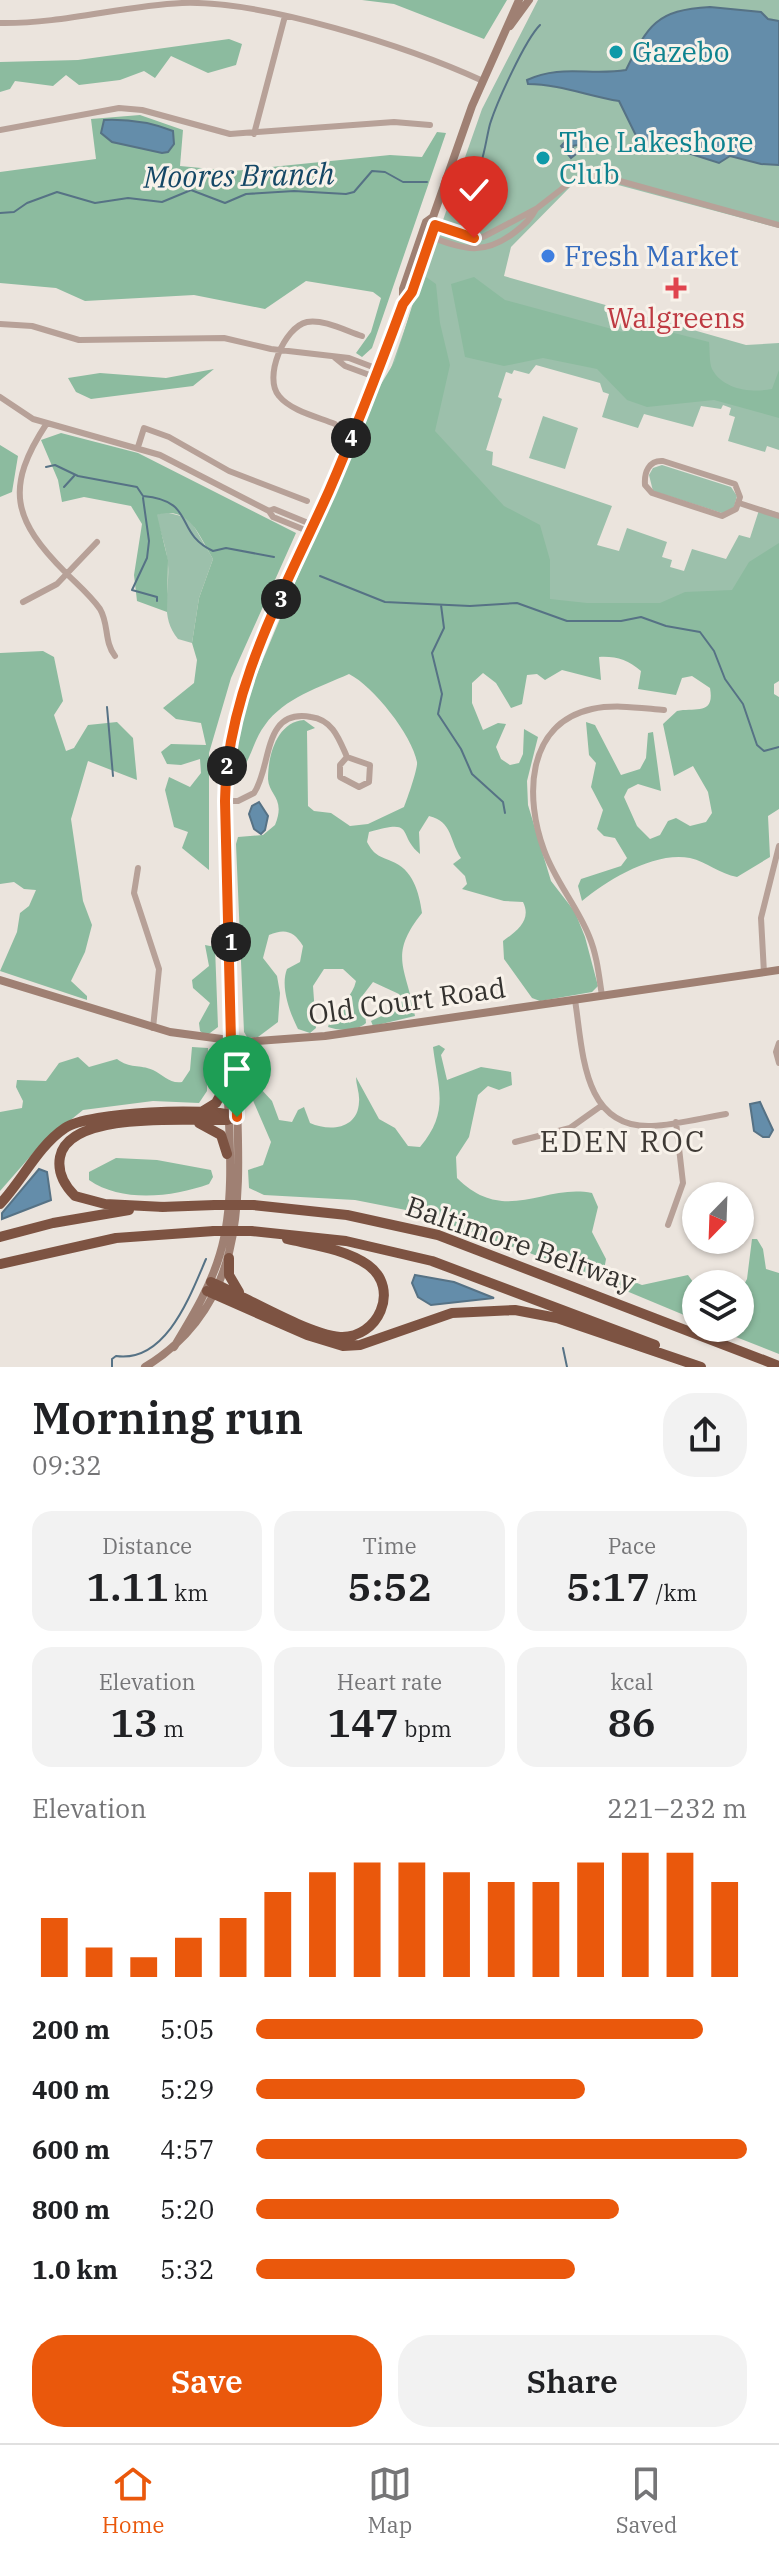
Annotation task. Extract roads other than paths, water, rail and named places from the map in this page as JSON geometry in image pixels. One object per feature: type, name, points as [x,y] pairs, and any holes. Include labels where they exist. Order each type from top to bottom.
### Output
[{"type":"highway","points":[[200,1112],[216,1103],[227,1083]]},
{"type":"highway","points":[[0,1204],[59,1132],[73,1124],[118,1115],[200,1112],[230,1116]]},
{"type":"highway","points":[[164,1207],[105,1204],[75,1196],[60,1172],[62,1151],[72,1137],[95,1126],[230,1116]]},
{"type":"highway","points":[[189,1121],[217,1131],[227,1154]]},
{"type":"highway","name":"Baltimore Beltway","points":[[0,1237],[53,1223],[164,1207],[253,1205],[347,1215],[438,1235],[507,1259],[779,1366]]},
{"type":"highway","name":"Baltimore Beltway","points":[[0,1264],[116,1238],[214,1231],[252,1231],[346,1241],[432,1261],[712,1367]]},
{"type":"highway","points":[[213,1288],[338,1337],[357,1335],[371,1327],[384,1300],[378,1274],[355,1258],[252,1231]]},
{"type":"highway","points":[[229,1258],[232,1284],[247,1299]]},
{"type":"highway","points":[[213,1288],[323,1342],[343,1346],[360,1345],[452,1313],[515,1310],[557,1318],[701,1367]]},
{"type":"main road","points":[[213,1288],[226,1225],[227,1154],[236,1053],[231,1041],[225,801],[229,746],[242,694],[403,304],[412,292],[431,221],[483,81],[519,0]]},
{"type":"main road","points":[[509,26],[529,0]]},
{"type":"main road","name":"Old Court Road","points":[[0,980],[153,1028],[231,1041],[299,1039],[779,970]]},
{"type":"main road","points":[[145,1367],[174,1347],[229,1258],[237,1227],[226,1052],[231,1041]]},
{"type":"street","points":[[0,23],[59,20],[186,3],[241,7],[372,41],[483,81]]},
{"type":"street","points":[[254,134],[285,16]]},
{"type":"street","points":[[0,130],[119,108],[142,110],[221,132],[254,134],[394,122],[430,125]]},
{"type":"street","points":[[426,236],[469,249],[493,247],[523,226],[536,209],[572,181],[598,175],[779,225]]},
{"type":"street","points":[[431,221],[483,237],[513,218],[536,209]]},
{"type":"street","points":[[335,424],[292,406],[276,393],[273,376],[292,332],[310,322],[362,336]]},
{"type":"street","points":[[0,324],[32,326],[79,340],[200,337],[349,358],[377,373]]},
{"type":"street","points":[[0,397],[23,413],[47,423],[138,447],[312,529]]},
{"type":"street","points":[[47,423],[23,465],[19,502],[33,538],[103,613],[109,647],[115,656]]},
{"type":"street","points":[[138,447],[144,428],[169,437],[242,476],[307,501]]},
{"type":"street","points":[[663,461],[732,482],[740,492],[739,503],[732,513],[722,516],[652,493],[645,485],[647,470],[654,462],[663,461]]},
{"type":"street","points":[[235,493],[242,476]]},
{"type":"street","points":[[739,503],[779,516]]},
{"type":"street","points":[[23,602],[48,590],[97,542]]},
{"type":"street","points":[[602,996],[589,935],[540,839],[533,809],[533,772],[546,740],[560,725],[579,713],[613,706],[664,710]]},
{"type":"street","points":[[225,801],[238,801],[254,793],[273,734],[287,720],[302,716],[325,722],[334,731],[347,757],[370,765],[373,774],[369,782],[359,787],[344,781],[338,769],[347,757]]},
{"type":"street","points":[[764,973],[761,918],[779,846]]},
{"type":"street","points":[[138,868],[134,893],[159,969],[153,1028]]},
{"type":"street","points":[[575,1000],[588,1079],[601,1106],[619,1120],[637,1126],[726,1114]]},
{"type":"street","points":[[779,1043],[776,1052],[779,1063]]},
{"type":"street","points":[[515,1142],[570,1128],[601,1106]]},
{"type":"street","points":[[668,1225],[683,1183],[676,1122]]},
{"type":"water","points":[[710,7],[761,12],[768,19],[779,21],[779,165],[730,156],[719,163],[688,153],[644,152],[619,101],[528,84],[527,80],[539,75],[564,71],[626,70],[648,31],[665,16]]},
{"type":"water","points":[[104,120],[139,122],[173,131],[174,144],[168,152],[162,153],[112,142],[101,133]]},
{"type":"water","points":[[574,132],[581,134],[583,139],[572,146],[576,154],[571,158],[561,146]]},
{"type":"water","points":[[259,802],[268,816],[261,834],[254,829],[249,814],[252,806]]},
{"type":"water","points":[[760,1102],[773,1130],[769,1137],[754,1131],[750,1104]]},
{"type":"water","points":[[39,1169],[47,1172],[51,1200],[2,1219],[2,1213]]},
{"type":"water","points":[[415,1275],[454,1282],[494,1298],[431,1305],[418,1297],[412,1283]]},
{"type":"waterway","points":[[471,182],[481,162],[490,124],[505,87],[540,25]]},
{"type":"waterway","name":"Moores Branch","points":[[0,213],[14,212],[27,203],[57,192],[95,203],[128,198],[162,202],[191,190],[225,203],[246,194],[294,191],[346,194],[354,192],[372,171],[385,172],[403,182],[427,182]]},
{"type":"waterway","name":"Moores Branch","points":[[461,182],[480,180]]},
{"type":"waterway","points":[[46,467],[55,465],[78,476],[137,487],[143,496],[171,504],[193,535],[213,551],[226,548],[274,557]]},
{"type":"waterway","points":[[64,487],[74,476]]},
{"type":"waterway","points":[[143,498],[149,541],[147,558],[132,590],[157,597],[157,601]]},
{"type":"waterway","points":[[320,576],[385,602],[470,606],[517,603],[567,621],[621,621],[641,617],[666,626],[700,632],[714,651],[725,679],[743,704],[757,745],[764,751],[779,747]]},
{"type":"waterway","points":[[441,605],[444,628],[432,653],[442,694],[438,714],[461,749],[472,774],[503,802],[505,813]]},
{"type":"waterway","points":[[107,707],[113,776]]},
{"type":"waterway","points":[[112,1367],[112,1359],[116,1356],[134,1355],[149,1349],[162,1338],[184,1308],[206,1259]]},
{"type":"waterway","points":[[563,1348],[567,1367]]},
{"type":"place","name":"Gazebo","points":[[616,52]]},
{"type":"place","name":"The Lakeshore Club","points":[[543,158]]},
{"type":"place","name":"Fresh Market","points":[[548,256]]},
{"type":"place","name":"Walgreens","points":[[676,288]]},
{"type":"district","name":"EDEN ROC","points":[[623,1142]]}]
